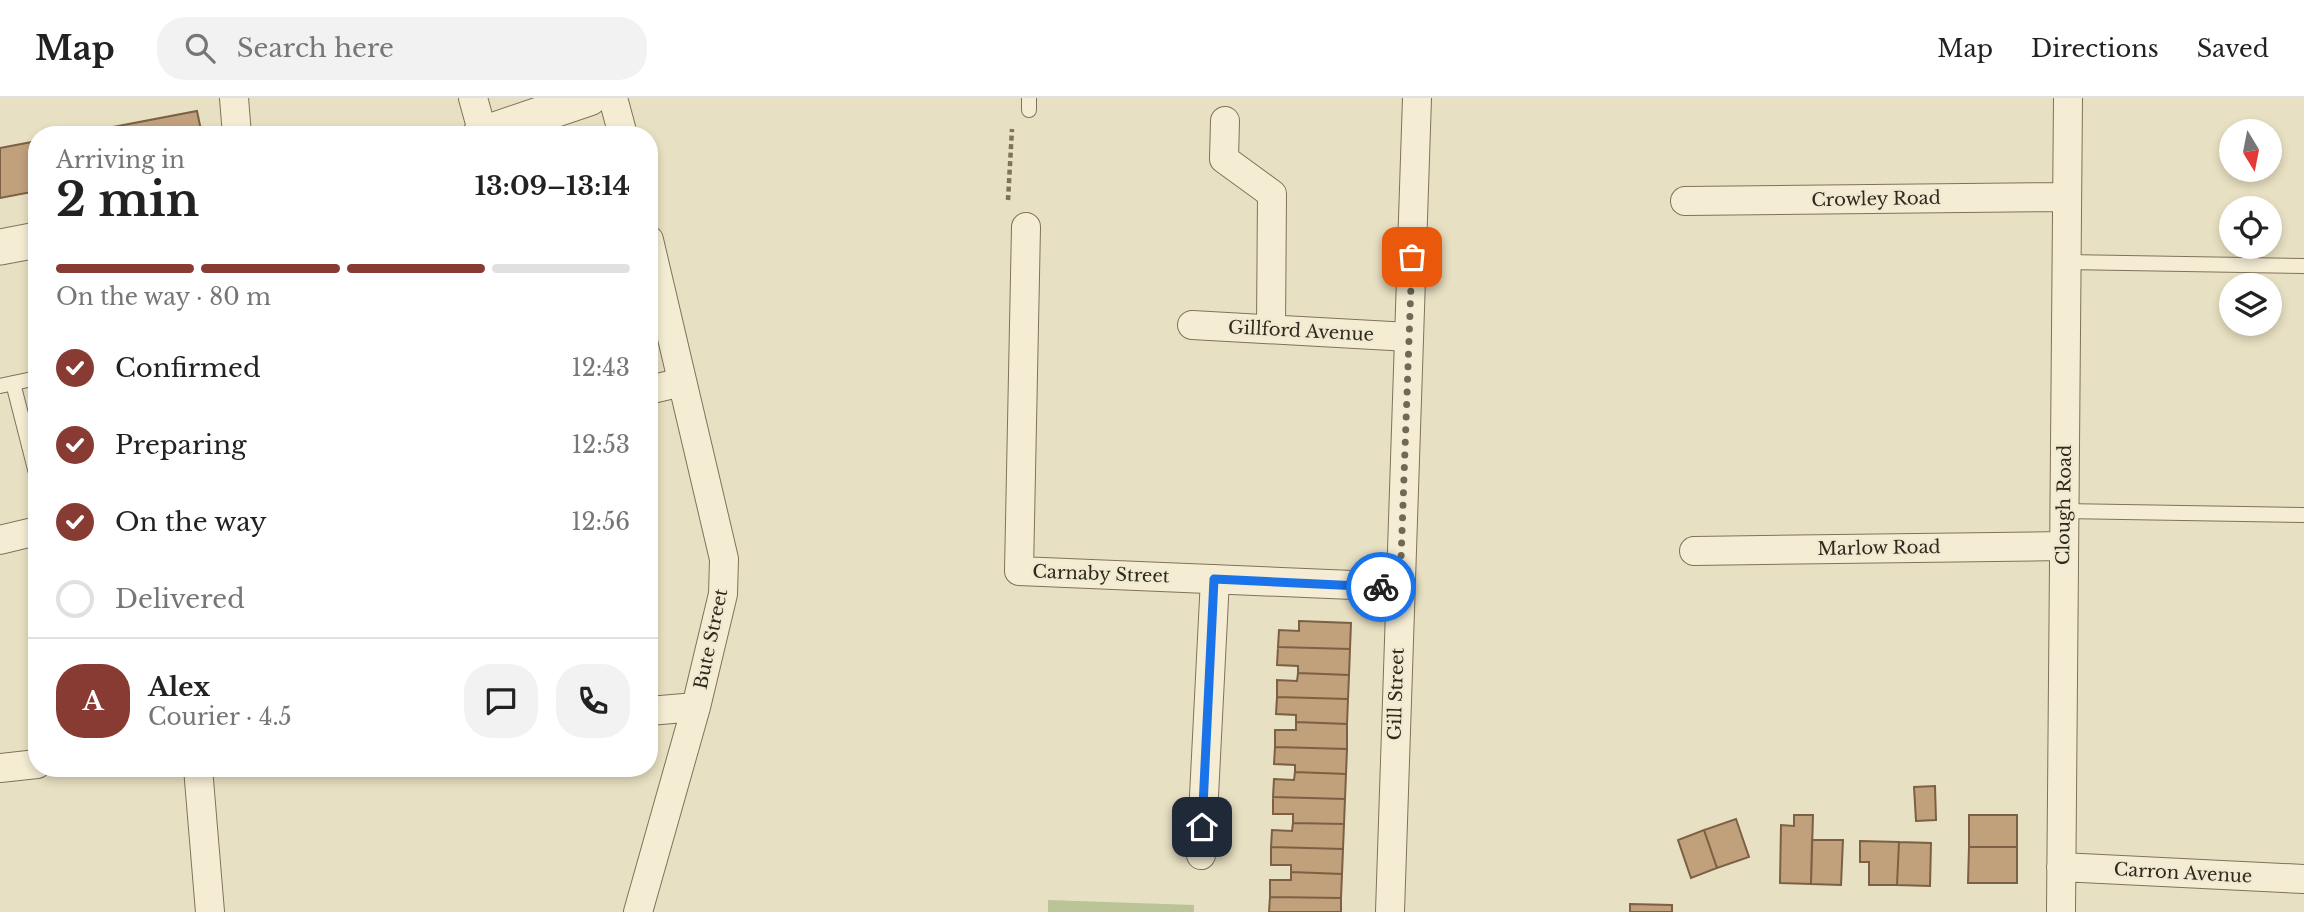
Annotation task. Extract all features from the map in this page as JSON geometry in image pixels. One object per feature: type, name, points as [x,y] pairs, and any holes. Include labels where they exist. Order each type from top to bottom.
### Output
[{"type":"street","points":[[234,98],[236,126]]},
{"type":"street","points":[[473,98],[480,126]]},
{"type":"street","points":[[506,126],[589,98]]},
{"type":"street","points":[[613,98],[621,126]]},
{"type":"street","name":"Gill Street","points":[[1390,912],[1417,98]]},
{"type":"street","name":"Clough Road","points":[[2061,912],[2068,98]]},
{"type":"street","points":[[1225,121],[1224,159],[1272,194],[1270,329]]},
{"type":"street","name":"Crowley Road","points":[[1685,201],[2067,197]]},
{"type":"street","name":"Carnaby Street","points":[[1026,227],[1019,572],[1400,587]]},
{"type":"street","points":[[0,247],[28,242]]},
{"type":"street","name":"Bute Street","points":[[638,912],[696,707],[723,594],[724,559],[658,284]]},
{"type":"street","name":"Gillford Avenue","points":[[1192,324],[1409,337]]},
{"type":"street","points":[[658,388],[682,382]]},
{"type":"street","points":[[0,540],[28,533]]},
{"type":"street","name":"Marlow Road","points":[[1694,551],[2063,546]]},
{"type":"street","points":[[1200,855],[1214,579]]},
{"type":"street","points":[[658,709],[696,707]]},
{"type":"street","points":[[0,768],[28,765]]},
{"type":"street","points":[[199,777],[209,912]]},
{"type":"street","name":"Carron Avenue","points":[[2061,867],[2304,879]]},
{"type":"lane","points":[[2066,262],[2304,266]]},
{"type":"lane","points":[[28,380],[7,385],[28,449]]},
{"type":"lane","points":[[2063,511],[2304,515]]},
{"type":"path","points":[[1026,227],[1008,200],[1010,132],[1029,104]]},
{"type":"green space","points":[[1048,900],[1194,905],[1194,912],[1048,912]]},
{"type":"building","points":[[197,111],[200,126],[118,126]]},
{"type":"building","points":[[28,143],[28,193],[0,198],[0,148]]},
{"type":"building","points":[[1299,621],[1351,623],[1350,649],[1278,647],[1279,630],[1299,631]]},
{"type":"building","points":[[1278,647],[1350,649],[1349,675],[1298,673],[1298,666],[1277,665]]},
{"type":"building","points":[[1298,673],[1349,675],[1348,699],[1277,697],[1277,680],[1297,681]]},
{"type":"building","points":[[1277,697],[1348,699],[1347,724],[1296,722],[1296,715],[1276,714]]},
{"type":"building","points":[[1296,722],[1347,724],[1347,749],[1275,747],[1275,730],[1296,730]]},
{"type":"building","points":[[1275,747],[1347,749],[1346,774],[1295,772],[1295,765],[1274,764]]},
{"type":"building","points":[[1295,772],[1346,774],[1345,799],[1273,797],[1274,779],[1294,780]]},
{"type":"building","points":[[1935,786],[1936,820],[1916,821],[1914,787]]},
{"type":"building","points":[[1273,797],[1345,799],[1344,824],[1293,823],[1293,814],[1273,814]]},
{"type":"building","points":[[1794,815],[1813,815],[1811,884],[1780,883],[1781,825],[1794,826]]},
{"type":"building","points":[[1969,815],[2017,815],[2017,847],[1969,847]]},
{"type":"building","points":[[1736,819],[1749,857],[1717,868],[1704,830]]},
{"type":"building","points":[[1293,823],[1344,824],[1343,849],[1271,847],[1272,830],[1292,831]]},
{"type":"building","points":[[1704,830],[1717,868],[1691,878],[1678,840]]},
{"type":"building","points":[[1812,840],[1843,840],[1841,885],[1811,884]]},
{"type":"building","points":[[1860,841],[1899,842],[1897,885],[1869,885],[1869,862],[1860,862]]},
{"type":"building","points":[[1899,842],[1931,843],[1930,886],[1897,885]]},
{"type":"building","points":[[1271,847],[1343,849],[1342,874],[1291,872],[1291,865],[1271,865]]},
{"type":"building","points":[[1969,847],[2017,847],[2017,883],[1968,883]]},
{"type":"building","points":[[1291,872],[1342,874],[1341,898],[1270,897],[1270,880],[1291,880]]},
{"type":"building","points":[[1270,897],[1341,898],[1341,912],[1269,912]]},
{"type":"building","points":[[1630,904],[1672,905],[1672,912],[1630,912]]},
{"type":"way so far","points":[[1381,587],[1400,587],[1412,257]]},
{"type":"route","points":[[1202,827],[1214,579],[1381,587]]}]
